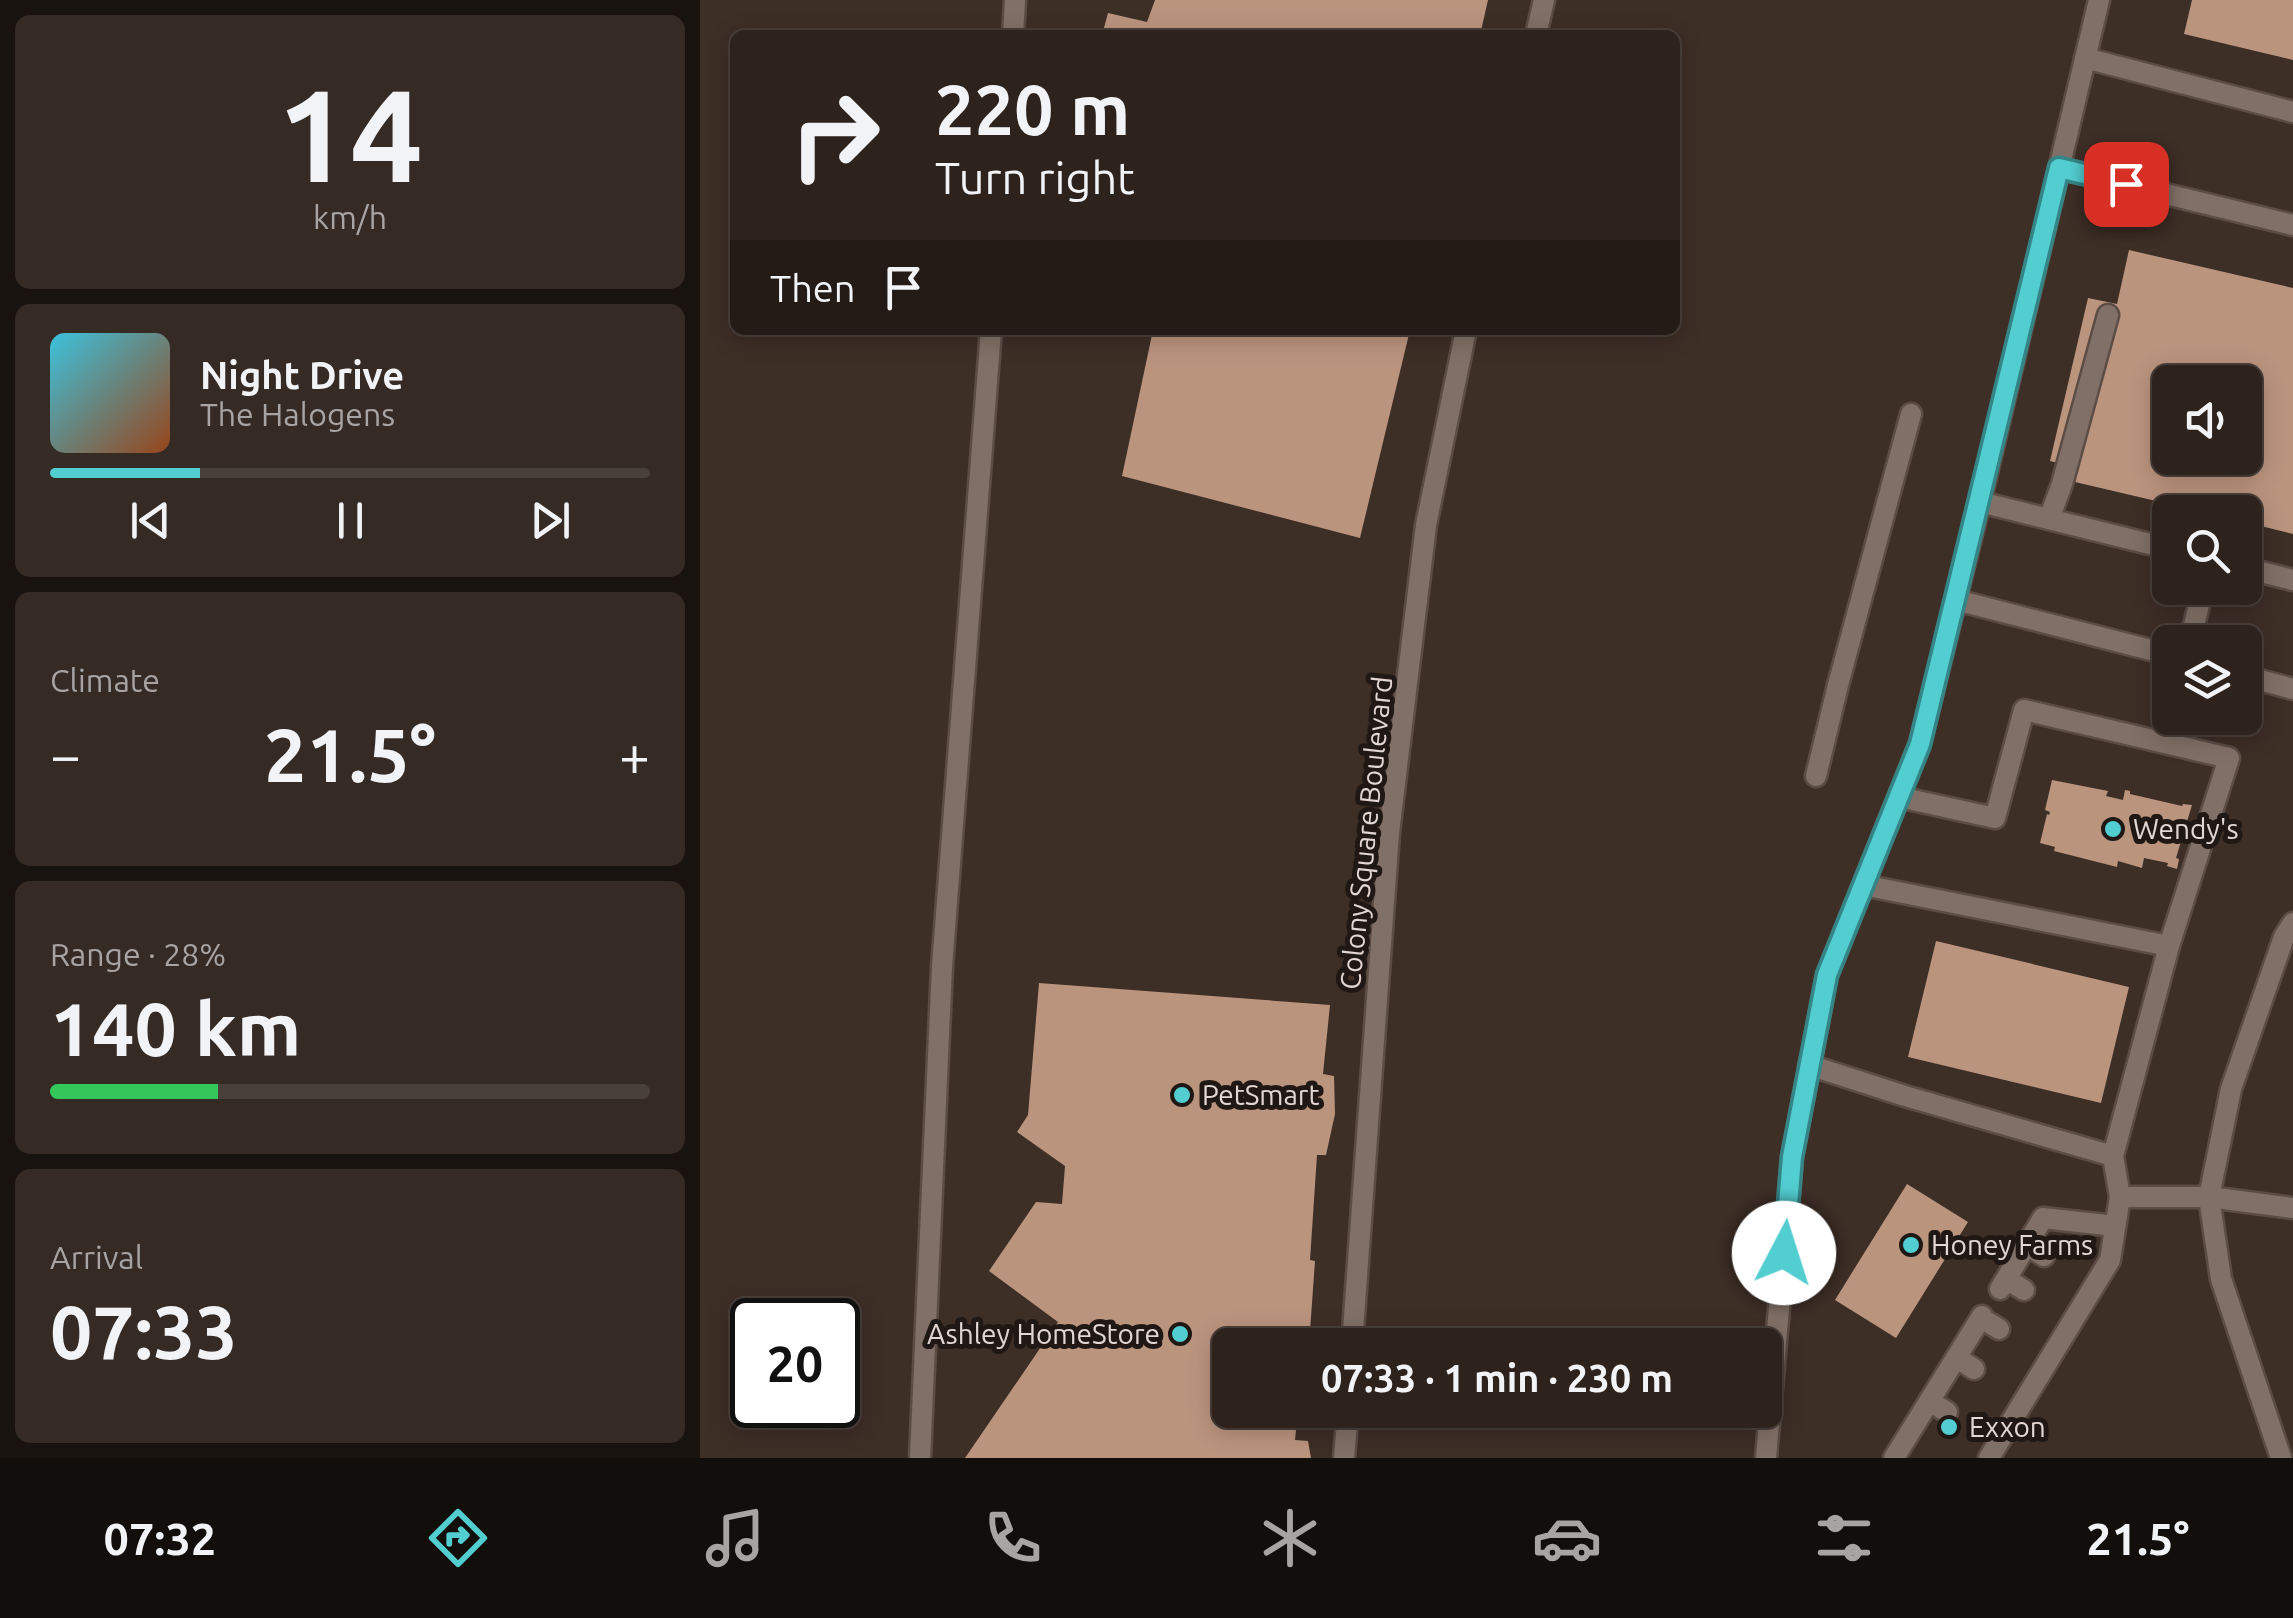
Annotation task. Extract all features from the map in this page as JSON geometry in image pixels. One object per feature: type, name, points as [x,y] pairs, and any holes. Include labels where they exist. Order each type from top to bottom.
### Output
[{"type":"street","points":[[1013,30],[1015,0]]},
{"type":"street","points":[[1537,30],[1544,0]]},
{"type":"street","points":[[1766,1458],[1792,1157],[1827,975],[1920,744],[2098,0]]},
{"type":"street","points":[[2085,58],[2293,112]]},
{"type":"street","points":[[2059,168],[2293,225]]},
{"type":"street","points":[[2049,520],[2108,315]]},
{"type":"street","points":[[920,1458],[942,968],[991,335]]},
{"type":"street","name":"Colony Square Boulevard","points":[[1353,1328],[1389,833],[1426,525],[1465,335]]},
{"type":"street","points":[[1816,776],[1911,414]]},
{"type":"street","points":[[1980,502],[2152,545]]},
{"type":"street","points":[[2262,572],[2293,580]]},
{"type":"street","points":[[1956,600],[2152,650]]},
{"type":"street","points":[[2262,681],[2293,689]]},
{"type":"street","points":[[1898,797],[1995,818],[2024,710],[2230,758],[2168,946],[2113,1156],[2120,1196],[2110,1260],[2085,1280],[2064,1315],[2049,1360],[1994,1450],[1979,1430]]},
{"type":"street","points":[[2169,744],[2171,735]]},
{"type":"street","points":[[1863,885],[2168,946]]},
{"type":"street","points":[[2280,1458],[2222,1278],[2209,1197],[2231,1089],[2284,937],[2293,922]]},
{"type":"street","points":[[1808,1066],[2113,1156]]},
{"type":"street","points":[[2120,1196],[2209,1197],[2293,1208]]},
{"type":"street","points":[[2010,1286],[2036,1251],[2043,1218],[2115,1226]]},
{"type":"street","points":[[1894,1458],[1938,1407],[1987,1321]]},
{"type":"street","points":[[2030,1348],[2049,1360]]},
{"type":"street","points":[[2005,1387],[2025,1399]]},
{"type":"street","points":[[1344,1458],[1346,1428]]},
{"type":"building","points":[[1155,0],[1488,0],[1481,30],[1103,30],[1108,13],[1147,22]]},
{"type":"building","points":[[2192,0],[2293,0],[2293,60],[2184,34]]},
{"type":"building","points":[[2129,250],[2293,288],[2293,534],[2262,526],[2262,495],[2152,495],[2152,500],[2075,482],[2078,468],[2050,461],[2088,298],[2117,304]]},
{"type":"building","points":[[1152,335],[1409,335],[1360,538],[1122,476]]},
{"type":"building","name":"Wendy's","points":[[2052,780],[2108,791],[2106,796],[2123,800],[2125,790],[2182,806],[2192,805],[2176,858],[2177,869],[2144,858],[2142,868],[2118,861],[2117,867],[2054,851],[2055,847],[2040,843],[2050,812],[2045,810]]},
{"type":"building","points":[[1936,941],[2129,987],[2101,1103],[1908,1057]]},
{"type":"building","points":[[1039,983],[1330,1005],[1323,1074],[1334,1076],[1335,1114],[1326,1155],[1317,1155],[1310,1328],[1212,1328],[1212,1428],[1296,1428],[1295,1440],[1308,1441],[1311,1458],[965,1458],[1058,1322],[989,1271],[1036,1202],[1062,1204],[1065,1166],[1017,1132],[1028,1115]]},
{"type":"building","name":"Honey Farms","points":[[1907,1184],[1968,1222],[1896,1338],[1835,1300]]},
{"type":"place","name":"Wendy's","points":[[2113,829]]},
{"type":"place","name":"PetSmart","points":[[1182,1095]]},
{"type":"place","name":"Honey Farms","points":[[1911,1245]]},
{"type":"place","name":"Ashley HomeStore","points":[[1180,1334]]},
{"type":"place","name":"Exxon","points":[[1949,1427]]},
{"type":"route","points":[[1784,1253],[1792,1157],[1827,975],[1920,744],[2059,168],[2126,184]]}]
